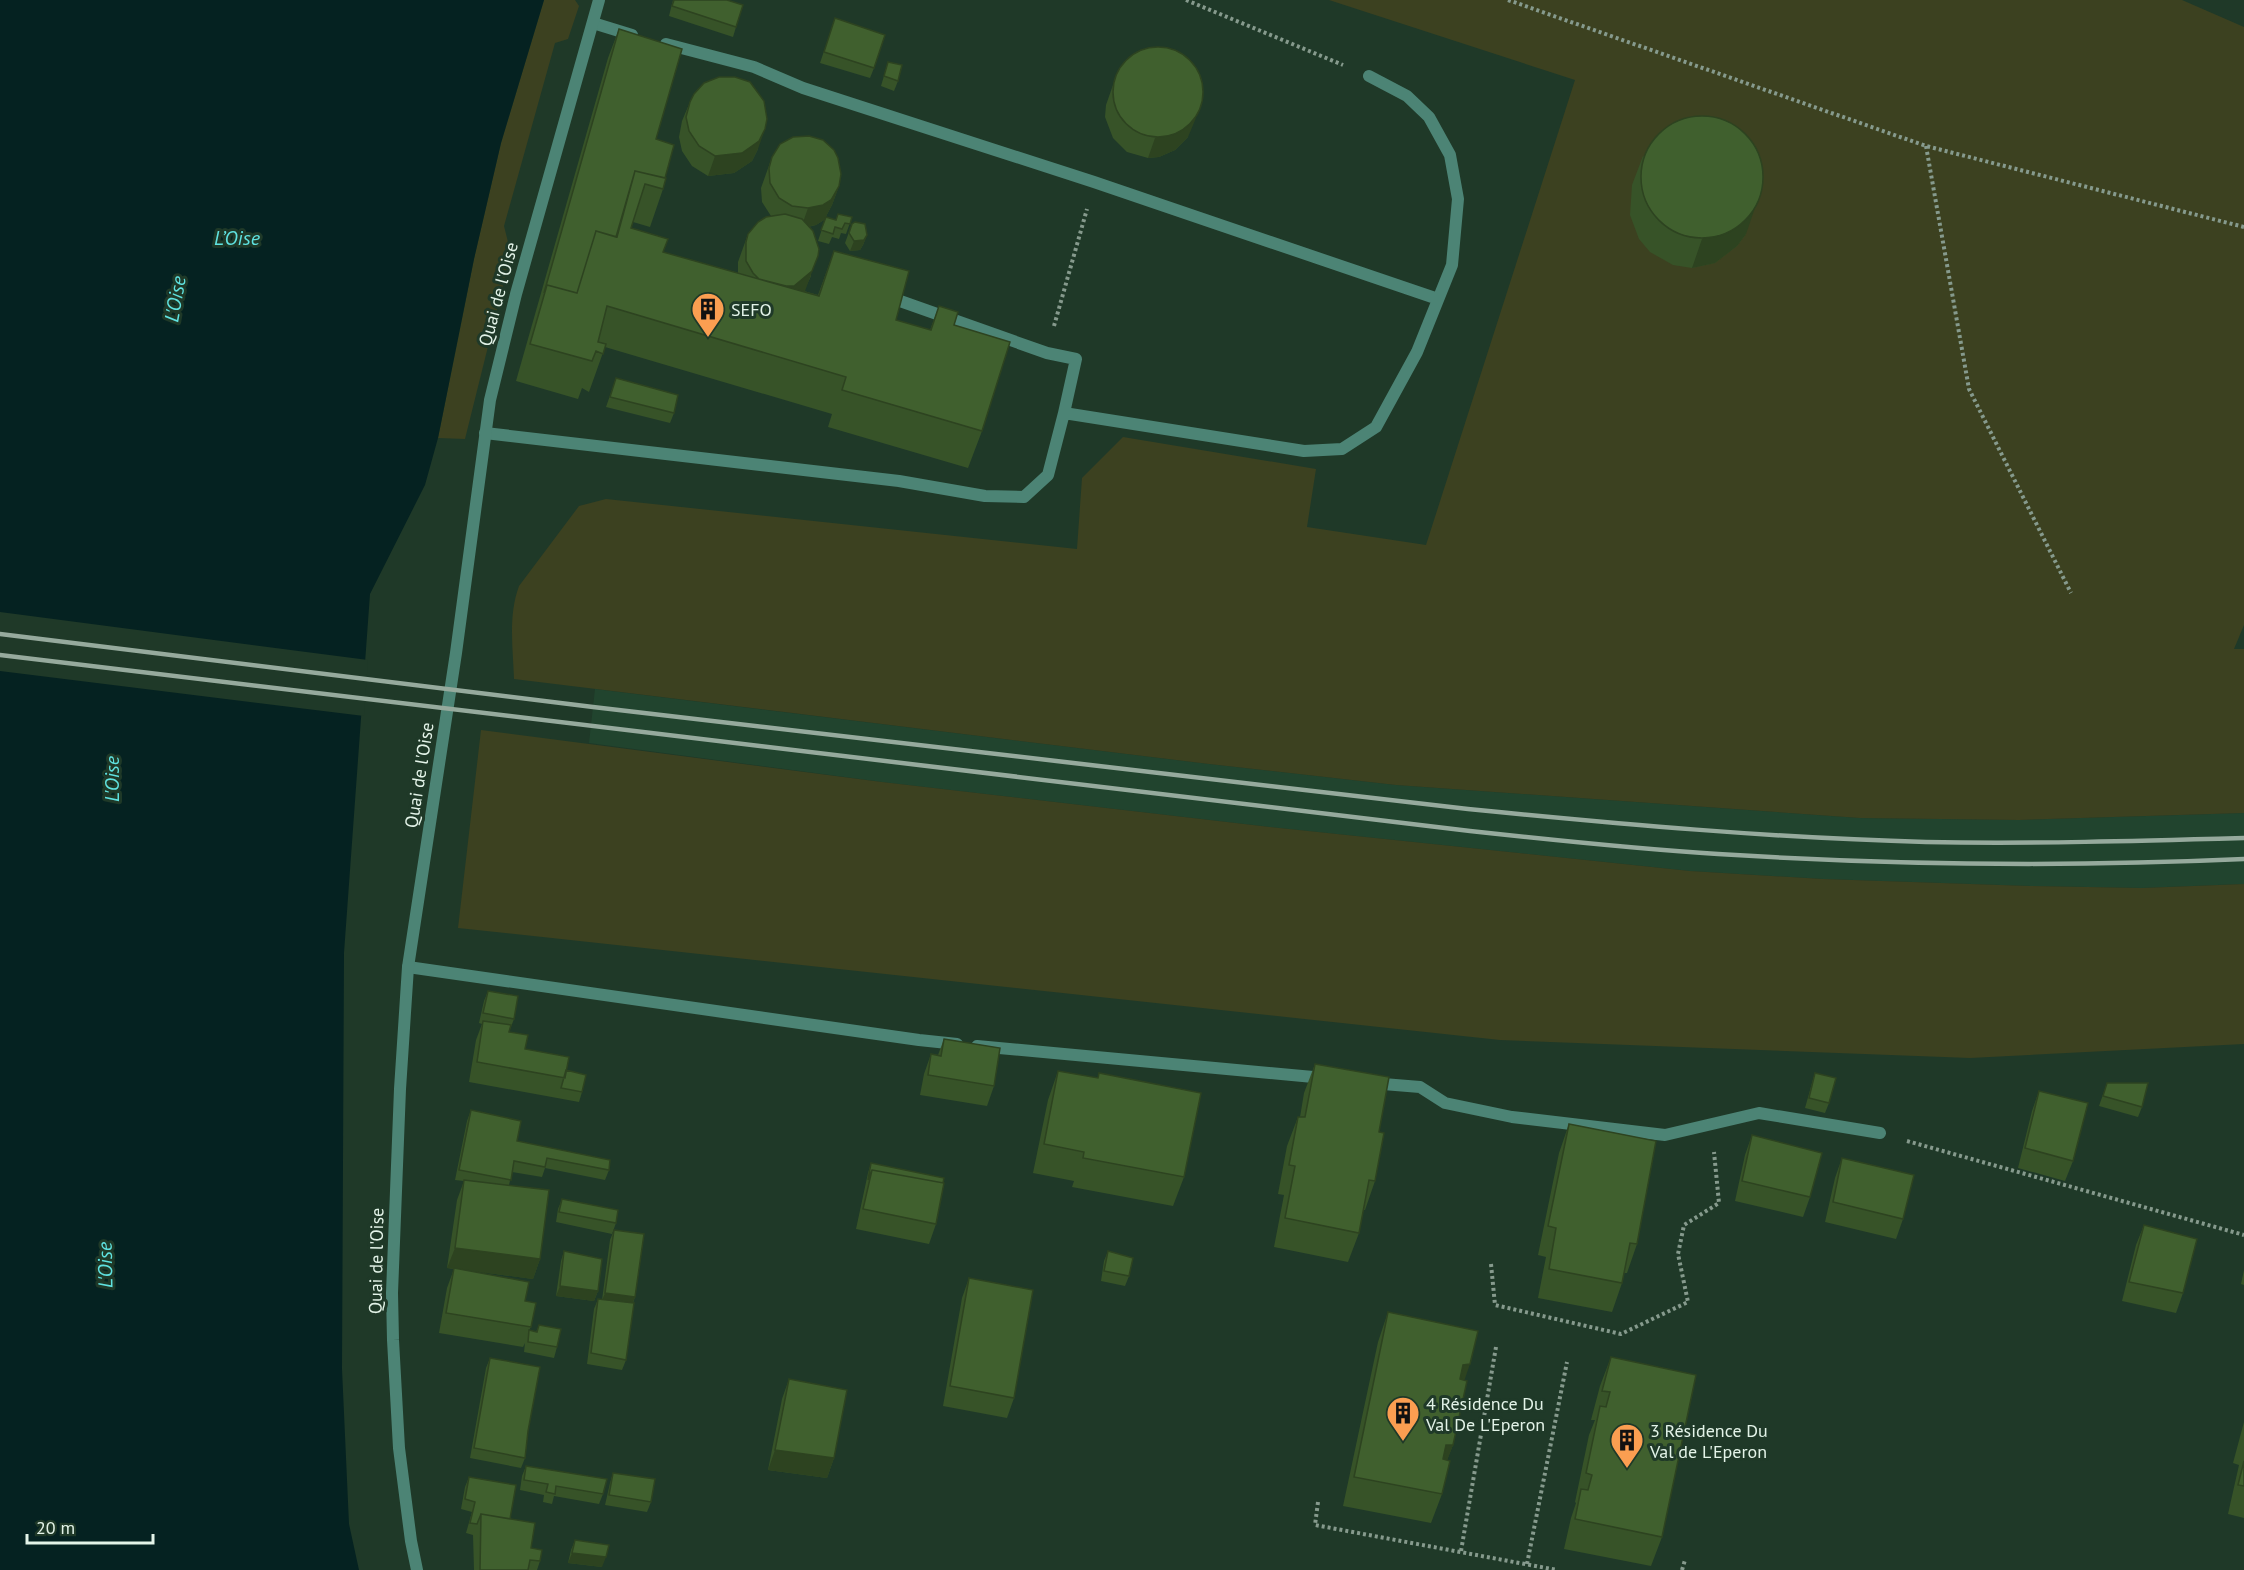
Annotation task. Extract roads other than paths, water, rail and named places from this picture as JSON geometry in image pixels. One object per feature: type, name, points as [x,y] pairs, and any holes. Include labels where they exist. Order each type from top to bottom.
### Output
[{"type":"street","name":"Quai de l'Oise","points":[[417,1570],[399,1448],[392,1293],[400,1089],[408,967],[456,653],[489,400],[516,294],[599,0]]},
{"type":"street","points":[[593,22],[649,40],[754,67],[803,88],[1094,182],[1438,300]]},
{"type":"street","points":[[1064,413],[1304,451],[1342,449],[1376,427],[1417,352],[1452,265],[1458,199],[1450,155],[1429,117],[1407,96],[1368,76]]},
{"type":"street","points":[[484,434],[899,481],[985,496],[1024,497],[1048,475],[1076,359],[1047,353],[869,290]]},
{"type":"street","points":[[408,967],[919,1040],[1331,1079]]},
{"type":"street","points":[[1355,1081],[1420,1088],[1445,1103],[1512,1117],[1665,1135],[1759,1113],[1880,1133]]},
{"type":"water","name":"L’Oise","points":[[0,0],[544,0],[501,143],[474,259],[438,438],[425,485],[370,594],[344,953],[342,1369],[349,1524],[359,1570],[0,1570]]},
{"type":"railway","points":[[0,634],[593,707],[1468,809],[1582,820],[1753,834],[1926,842],[2244,838]]},
{"type":"railway","points":[[0,655],[1470,831],[1625,847],[1784,858],[1915,863],[2047,864],[2244,859]]},
{"type":"place","name":"SEFO","points":[[708,338]]},
{"type":"place","name":"4 Résidence Du Val De L'Eperon","points":[[1403,1442]]},
{"type":"place","name":"3 Résidence Du Val de L'Eperon","points":[[1627,1469]]},
{"type":"water label","name":"L'Oise","points":[[175,299]]},
{"type":"water label","name":"L'Oise","points":[[112,779]]},
{"type":"water label","name":"L'Oise","points":[[105,1265]]}]
